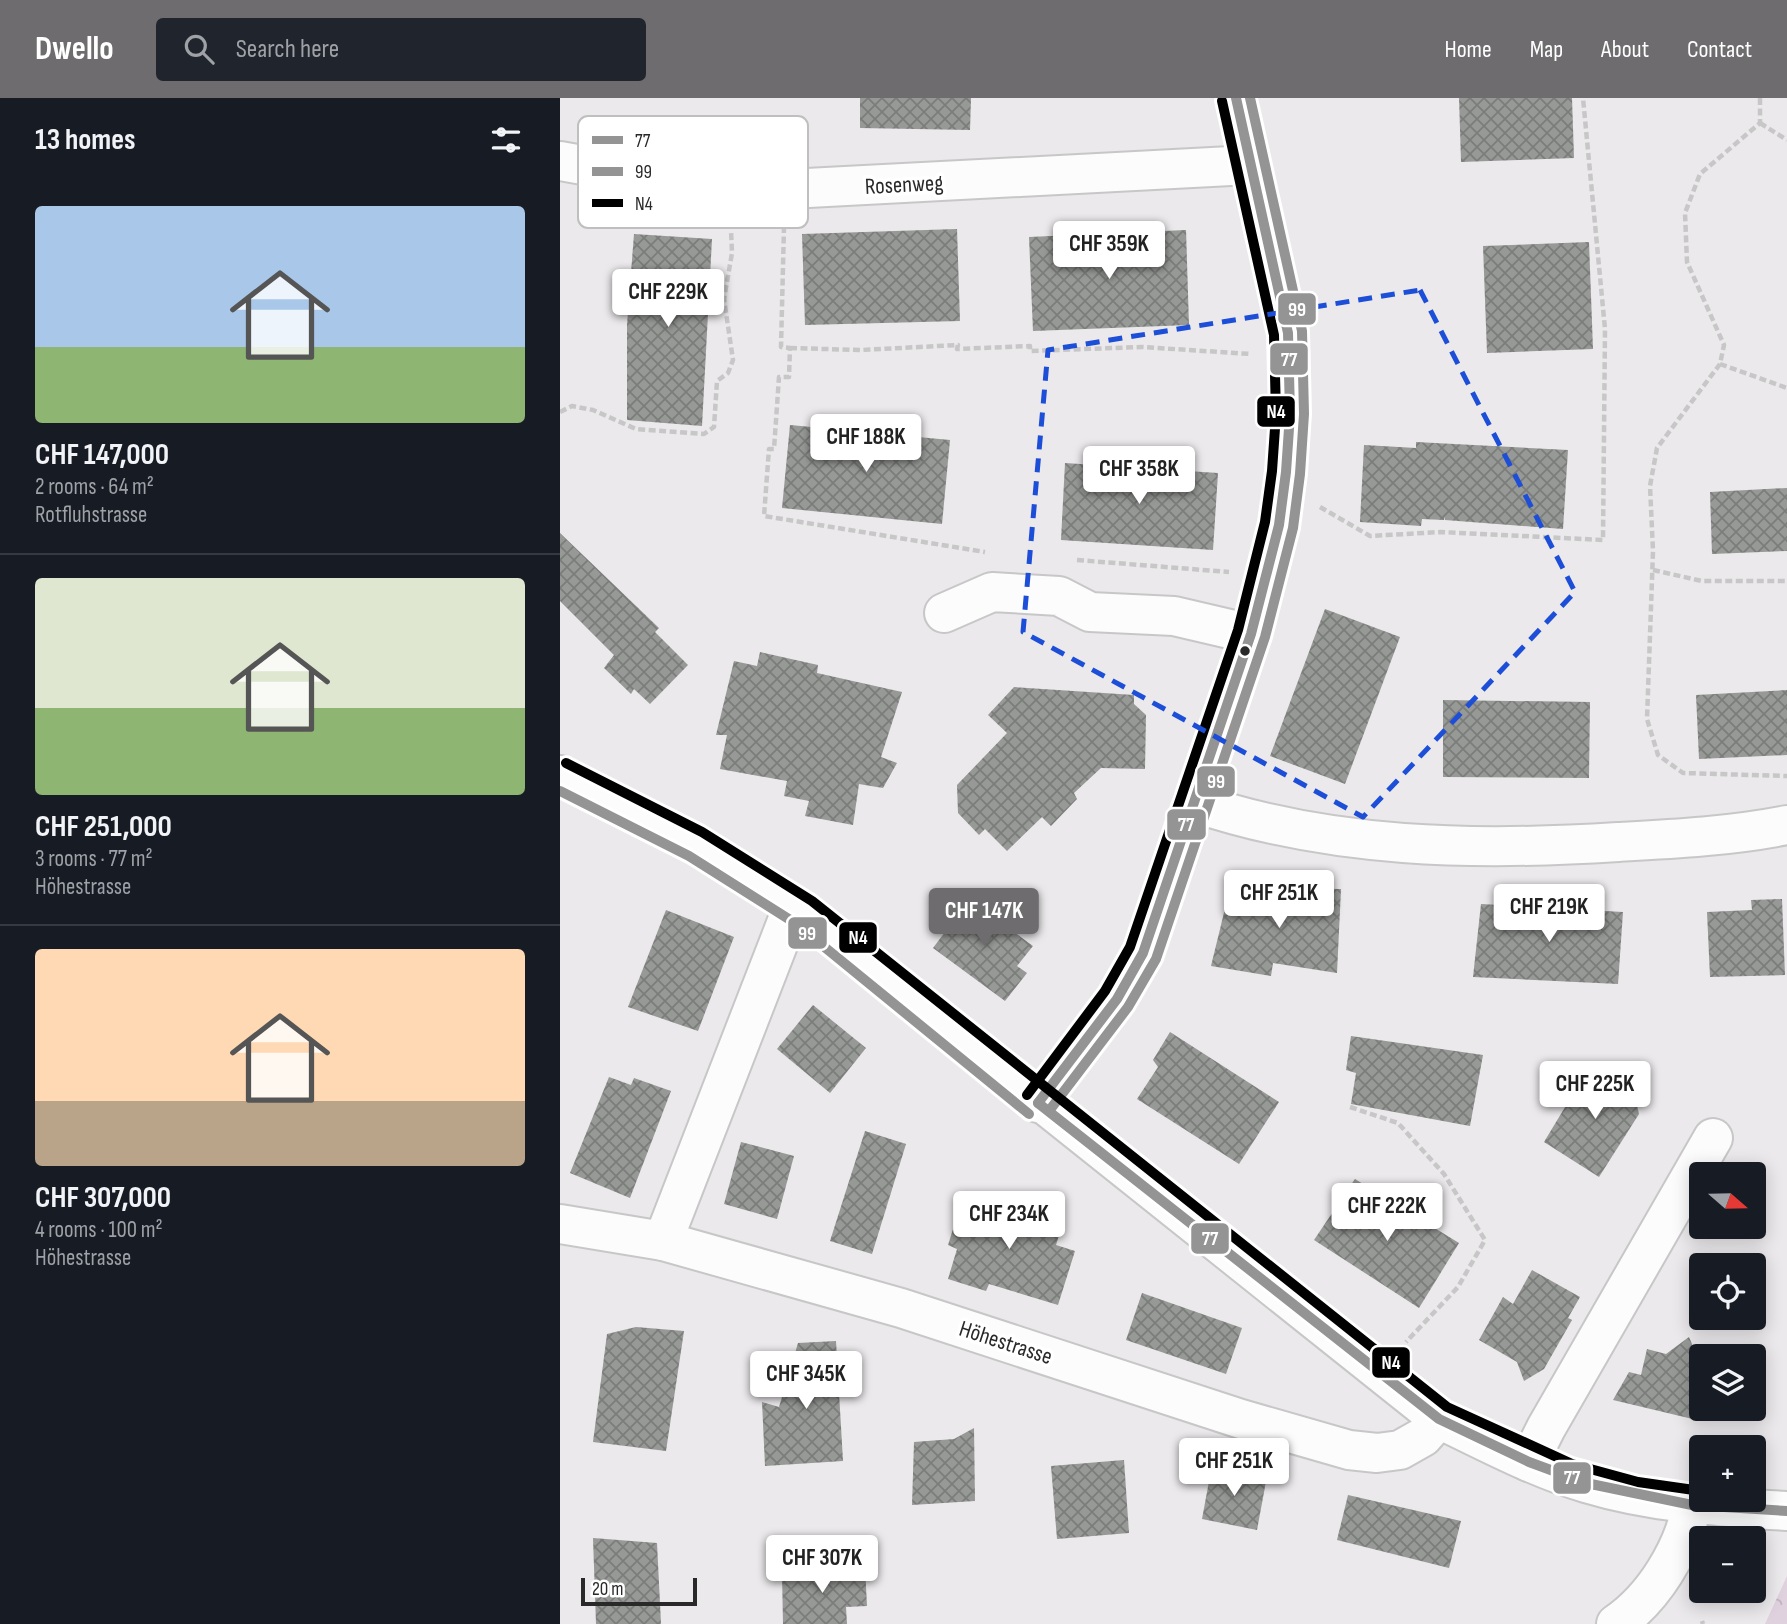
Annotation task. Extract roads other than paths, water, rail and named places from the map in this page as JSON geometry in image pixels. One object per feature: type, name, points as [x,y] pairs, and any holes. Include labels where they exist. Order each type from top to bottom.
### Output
[{"type":"street","points":[[1038,1103],[1132,975],[1152,929],[1251,634],[1279,525],[1286,472],[1290,356],[1288,332],[1236,98]]},
{"type":"street","name":"Rosenweg","points":[[560,161],[578,164]]},
{"type":"street","name":"Rosenweg","points":[[808,189],[1250,165]]},
{"type":"street","points":[[944,613],[992,592],[1019,593],[1059,596],[1090,612],[1174,616],[1251,634]]},
{"type":"street","points":[[560,775],[696,844],[793,906],[850,948],[1038,1103],[1439,1419],[1529,1462],[1586,1483],[1689,1504]]},
{"type":"street","points":[[1194,803],[1298,832],[1365,840],[1514,848],[1657,840],[1787,825]]},
{"type":"street","points":[[663,1241],[793,906]]},
{"type":"street","points":[[1529,1462],[1546,1427],[1713,1138]]},
{"type":"street","name":"Höhestrasse","points":[[560,1224],[663,1241],[901,1308],[1241,1419],[1349,1450],[1377,1454],[1401,1450],[1423,1437],[1439,1419]]},
{"type":"street","points":[[1766,1510],[1787,1511]]},
{"type":"street","points":[[1616,1624],[1631,1614],[1672,1560],[1686,1536],[1691,1512]]}]
